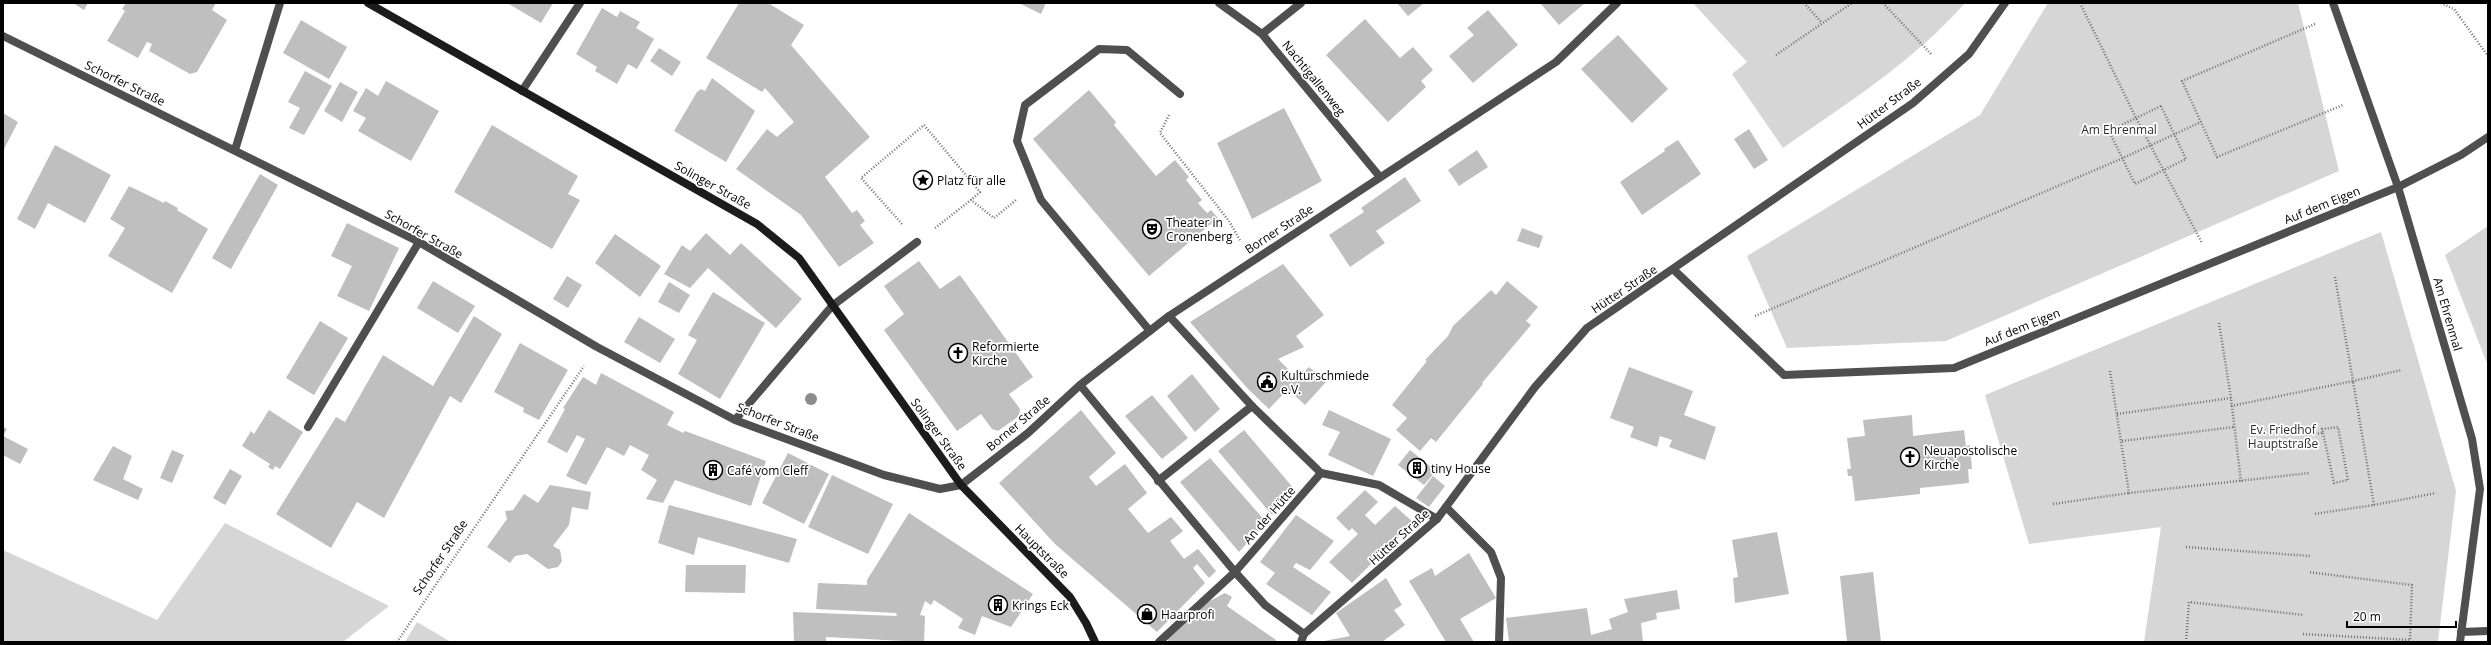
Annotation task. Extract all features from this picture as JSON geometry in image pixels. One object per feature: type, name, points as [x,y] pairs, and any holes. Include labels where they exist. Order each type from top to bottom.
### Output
[{"type":"main road","name":"Solinger Straße","points":[[368,3],[757,224],[799,258],[961,485]]},
{"type":"main road","name":"Hauptstraße","points":[[961,485],[1070,597],[1086,623],[1095,642]]},
{"type":"street","points":[[236,150],[280,3]]},
{"type":"street","points":[[522,91],[580,3]]},
{"type":"street","name":"Nachtigallenweg","points":[[1219,3],[1262,34],[1380,177]]},
{"type":"street","points":[[1262,34],[1301,3]]},
{"type":"street","name":"Borner Straße","points":[[961,485],[1028,433],[1080,385],[1169,316],[1556,62],[1617,3]]},
{"type":"street","name":"Hütter Straße","points":[[1301,642],[1304,634],[1437,519],[1535,387],[1587,328],[1674,270],[1913,103],[1969,54],[2005,3]]},
{"type":"street","name":"Am Ehrenmal","points":[[2332,3],[2364,96],[2398,187],[2472,439],[2480,489],[2460,642]]},
{"type":"street","name":"Schorfer Straße","points":[[3,36],[236,150],[419,242],[597,347],[735,420],[884,475],[940,489],[961,485]]},
{"type":"street","points":[[1150,331],[1040,200],[1017,141],[1025,104],[1099,49],[1127,50],[1180,94]]},
{"type":"street","name":"Auf dem Eigen","points":[[1674,270],[1784,375],[1954,368],[2398,187],[2461,155],[2488,137]]},
{"type":"street","points":[[308,427],[419,242]]},
{"type":"street","points":[[735,420],[832,306],[917,242]]},
{"type":"street","points":[[1169,316],[1252,406],[1321,473],[1379,485],[1437,519]]},
{"type":"street","points":[[1080,385],[1158,481],[1235,572],[1265,605],[1304,634]]},
{"type":"street","points":[[1158,481],[1252,406]]},
{"type":"street","name":"An der Hütte","points":[[1159,642],[1235,572],[1321,473]]},
{"type":"street","points":[[1446,507],[1491,552],[1501,578],[1499,642]]},
{"type":"street","points":[[2461,632],[2488,631]]},
{"type":"path","points":[[1804,3],[1822,23]]},
{"type":"path","points":[[1776,55],[1852,3]]},
{"type":"path","points":[[1883,3],[1948,73]]},
{"type":"path","points":[[2080,3],[2136,118],[2190,221]]},
{"type":"path","points":[[2441,3],[2454,9],[2488,56]]},
{"type":"path","points":[[2336,14],[2182,81],[2217,157],[2364,96]]},
{"type":"path","points":[[1180,94],[1160,133],[1229,220],[1252,262]]},
{"type":"path","points":[[2161,106],[2186,159],[2135,184],[2109,131],[2136,118],[2161,106]]},
{"type":"path","points":[[1733,326],[2151,146],[2201,122]]},
{"type":"path","points":[[924,125],[980,192],[917,242],[861,178],[924,125]]},
{"type":"path","points":[[971,200],[994,218],[1013,200],[1040,200]]},
{"type":"path","points":[[2335,277],[2374,505]]},
{"type":"path","points":[[2219,324],[2231,398],[2241,482]]},
{"type":"path","name":"Schorfer Straße","points":[[397,642],[597,347]]},
{"type":"path","points":[[2231,406],[2402,370]]},
{"type":"path","points":[[2110,371],[2129,493]]},
{"type":"path","points":[[2117,414],[2231,398]]},
{"type":"path","points":[[2122,441],[2234,427]]},
{"type":"path","points":[[2338,427],[2348,480],[2334,482],[2323,433],[2322,429],[2338,427]]},
{"type":"path","points":[[2303,436],[2323,433]]},
{"type":"path","points":[[2053,504],[2129,493],[2241,482],[2310,473]]},
{"type":"path","points":[[2314,514],[2374,505],[2436,493]]},
{"type":"path","points":[[2186,547],[2310,556]]},
{"type":"path","points":[[2303,634],[2410,640],[2412,585],[2308,572]]},
{"type":"path","points":[[2186,642],[2189,602],[2304,615]]},
{"type":"green space","points":[[1693,3],[1965,3],[1924,44],[1901,63],[1855,98],[1783,148],[1732,74],[1747,62]]},
{"type":"green space","name":"Am Ehrenmal","points":[[2048,3],[2298,3],[2339,171],[1946,341],[1787,348],[1747,256],[1980,115]]},
{"type":"green space","points":[[2488,226],[2488,366],[2445,255]]},
{"type":"green space","name":"Ev. Friedhof Hauptstraße","points":[[2381,232],[2456,491],[2438,642],[2144,642],[2161,527],[2029,544],[1985,395]]},
{"type":"green space","points":[[225,523],[389,606],[343,642],[3,642],[3,550],[157,620]]},
{"type":"green space","points":[[417,622],[451,642],[405,642]]},
{"type":"building","points":[[73,3],[88,3],[84,10]]},
{"type":"building","points":[[126,3],[216,3],[212,10],[227,20],[197,72],[190,74],[149,51],[152,44],[147,42],[138,58],[107,41],[125,11],[122,9]]},
{"type":"building","points":[[507,3],[553,3],[541,23]]},
{"type":"building","points":[[739,3],[768,3],[804,25],[791,45],[870,137],[825,177],[852,213],[857,210],[865,221],[860,225],[874,243],[839,267],[801,215],[736,169],[767,129],[777,137],[794,122],[765,88],[762,92],[706,58]]},
{"type":"building","points":[[1019,3],[1046,3],[1041,14]]},
{"type":"building","points":[[1397,3],[1424,3],[1408,16]]},
{"type":"building","points":[[1540,3],[1585,3],[1559,25]]},
{"type":"building","points":[[602,8],[617,17],[620,11],[640,22],[636,28],[654,39],[637,69],[628,64],[617,84],[595,71],[597,67],[576,54]]},
{"type":"building","points":[[1488,10],[1518,45],[1473,83],[1449,56],[1474,35],[1467,28]]},
{"type":"building","points":[[1365,19],[1400,58],[1413,47],[1433,70],[1421,81],[1426,87],[1388,122],[1326,55]]},
{"type":"building","points":[[301,20],[347,47],[329,79],[283,53]]},
{"type":"building","points":[[1618,35],[1668,89],[1632,123],[1581,69]]},
{"type":"building","points":[[659,48],[681,62],[672,76],[650,61]]},
{"type":"building","points":[[305,71],[332,86],[304,135],[289,128],[300,108],[288,102]]},
{"type":"building","points":[[712,78],[755,111],[726,162],[674,131],[697,92],[701,89],[705,91]]},
{"type":"building","points":[[386,81],[439,111],[411,161],[358,131],[366,118],[353,111],[366,88],[378,96]]},
{"type":"building","points":[[340,82],[358,92],[342,122],[324,111]]},
{"type":"building","points":[[1089,90],[1116,122],[1114,125],[1156,176],[1175,160],[1189,177],[1186,180],[1202,200],[1198,203],[1207,213],[1211,210],[1218,218],[1149,276],[1033,139]]},
{"type":"building","points":[[1284,108],[1322,181],[1252,219],[1217,143]]},
{"type":"building","points":[[3,113],[18,122],[3,151]]},
{"type":"building","points":[[492,125],[578,176],[568,194],[580,200],[552,249],[454,192]]},
{"type":"building","points":[[1749,129],[1768,160],[1754,169],[1734,139]]},
{"type":"building","points":[[1678,140],[1701,174],[1642,215],[1620,182],[1665,151],[1664,149]]},
{"type":"building","points":[[55,145],[111,175],[85,223],[48,203],[35,229],[17,219]]},
{"type":"building","points":[[1477,150],[1488,167],[1459,186],[1448,170]]},
{"type":"building","points":[[260,174],[278,185],[231,269],[212,258]]},
{"type":"building","points":[[1405,177],[1421,201],[1376,231],[1385,243],[1350,267],[1329,235],[1364,212],[1361,208]]},
{"type":"building","points":[[129,186],[178,208],[177,210],[208,229],[172,293],[108,256],[125,228],[110,219]]},
{"type":"building","points":[[347,223],[399,248],[369,311],[337,296],[352,266],[331,256]]},
{"type":"building","points":[[1522,228],[1543,236],[1539,248],[1517,241]]},
{"type":"building","points":[[706,233],[730,255],[741,243],[802,299],[776,328],[708,268],[690,288],[664,274],[682,245],[690,251]]},
{"type":"building","points":[[615,234],[661,266],[640,297],[595,263]]},
{"type":"building","name":"Reformierte Kirche","points":[[919,261],[940,289],[960,275],[1033,377],[1009,394],[1020,409],[1019,416],[998,431],[992,429],[981,414],[957,431],[884,330],[904,314],[884,286]]},
{"type":"building","points":[[1283,264],[1324,315],[1296,336],[1304,347],[1278,359],[1298,379],[1309,367],[1326,382],[1305,405],[1288,389],[1269,409],[1248,389],[1190,322]]},
{"type":"building","points":[[567,276],[582,285],[568,308],[553,299]]},
{"type":"building","points":[[433,281],[475,306],[458,333],[417,308]]},
{"type":"building","points":[[1507,281],[1538,307],[1526,321],[1531,325],[1482,383],[1483,384],[1436,442],[1431,438],[1420,451],[1396,430],[1407,418],[1392,405],[1427,361],[1425,360],[1448,336],[1453,326],[1491,290],[1496,295]]},
{"type":"building","points":[[669,282],[690,295],[679,313],[658,302]]},
{"type":"building","points":[[713,292],[765,323],[720,399],[678,374],[697,340],[688,335]]},
{"type":"building","points":[[474,316],[502,334],[461,403],[450,396],[384,518],[357,502],[331,548],[276,514],[336,417],[345,422],[383,355],[433,386]]},
{"type":"building","points":[[639,317],[675,339],[660,363],[624,342]]},
{"type":"building","points":[[320,321],[348,338],[314,395],[286,378]]},
{"type":"building","points":[[520,343],[568,370],[539,420],[523,412],[524,408],[494,392]]},
{"type":"building","points":[[1629,367],[1693,391],[1684,415],[1716,427],[1705,460],[1669,447],[1672,440],[1660,436],[1657,447],[1630,437],[1634,427],[1610,418]]},
{"type":"building","points":[[601,373],[674,412],[667,425],[683,433],[685,431],[766,461],[751,506],[675,480],[663,503],[646,499],[657,480],[641,470],[649,455],[630,445],[624,456],[607,447],[586,485],[566,476],[585,439],[577,435],[567,453],[547,442],[565,409],[563,408],[583,377],[596,385]]},
{"type":"building","points":[[1192,374],[1220,409],[1195,432],[1167,396]]},
{"type":"building","points":[[1152,395],[1188,438],[1162,459],[1125,416]]},
{"type":"building","points":[[269,410],[303,432],[280,469],[275,466],[273,470],[268,467],[270,464],[242,446],[251,431],[254,434]]},
{"type":"building","points":[[1081,410],[1116,453],[1089,477],[1096,486],[1125,464],[1147,493],[1128,509],[1148,533],[1171,517],[1183,531],[1170,541],[1184,559],[1198,549],[1216,571],[1209,578],[1197,564],[1193,568],[1205,583],[1157,632],[1055,544],[999,483]]},
{"type":"building","points":[[1329,410],[1391,439],[1373,476],[1328,455],[1340,432],[1322,425]]},
{"type":"building","name":"Neuapostolische Kirche","points":[[1912,415],[1913,436],[1964,430],[1966,446],[1970,445],[1972,469],[1968,469],[1969,483],[1920,488],[1920,494],[1855,501],[1852,476],[1848,476],[1847,469],[1851,469],[1847,438],[1865,436],[1863,420]]},
{"type":"building","points":[[3,427],[7,429],[3,436]]},
{"type":"building","points":[[1244,430],[1295,490],[1272,515],[1218,451]]},
{"type":"building","points":[[3,436],[28,449],[20,464],[3,455]]},
{"type":"building","points":[[113,446],[132,456],[123,479],[143,489],[138,500],[93,480]]},
{"type":"building","points":[[172,450],[184,455],[172,483],[160,478]]},
{"type":"building","name":"tiny House","points":[[1410,450],[1436,471],[1424,485],[1398,465]]},
{"type":"building","points":[[788,453],[829,474],[804,524],[762,503]]},
{"type":"building","points":[[1210,458],[1266,522],[1239,552],[1180,482]]},
{"type":"building","points":[[230,469],[242,476],[225,505],[213,498]]},
{"type":"building","points":[[832,475],[893,504],[868,554],[808,527]]},
{"type":"building","points":[[1433,476],[1445,486],[1429,507],[1416,498]]},
{"type":"building","points":[[550,485],[591,492],[588,510],[572,507],[569,525],[553,546],[560,550],[562,561],[558,567],[548,569],[527,554],[515,556],[510,563],[487,547],[507,519],[505,511],[513,510],[524,494],[538,503]]},
{"type":"building","points":[[1365,490],[1378,502],[1365,515],[1375,525],[1395,506],[1413,522],[1352,583],[1329,562],[1358,534],[1352,528],[1349,531],[1336,518]]},
{"type":"building","points":[[669,505],[797,539],[789,563],[698,537],[694,555],[658,543]]},
{"type":"building","points":[[909,513],[1033,594],[1011,627],[982,616],[975,635],[958,628],[963,619],[934,600],[931,605],[925,601],[920,615],[925,616],[924,642],[826,637],[826,642],[794,642],[793,612],[897,616],[896,613],[816,609],[818,583],[867,585],[867,580]]},
{"type":"building","points":[[1296,515],[1334,541],[1310,570],[1296,563],[1293,567],[1331,592],[1312,615],[1266,584],[1275,573],[1260,562]]},
{"type":"building","points":[[1777,532],[1789,594],[1735,603],[1733,578],[1738,577],[1732,540]]},
{"type":"building","points":[[1469,553],[1496,598],[1460,619],[1474,642],[1446,642],[1409,581],[1432,568],[1435,576]]},
{"type":"building","points":[[686,565],[746,565],[745,593],[685,592]]},
{"type":"building","points":[[1873,572],[1881,642],[1847,642],[1840,576]]},
{"type":"building","points":[[1386,578],[1402,605],[1394,610],[1405,625],[1382,642],[1319,642],[1350,636],[1336,613]]},
{"type":"building","points":[[1677,590],[1680,609],[1656,613],[1657,619],[1641,623],[1643,642],[1509,642],[1506,618],[1587,608],[1591,635],[1612,629],[1609,619],[1628,612],[1624,599]]},
{"type":"building","points":[[1225,593],[1232,597],[1227,606],[1276,640],[1275,642],[1170,642],[1167,639],[1198,607]]},
{"type":"place","name":"Platz für alle","points":[[923,180]]},
{"type":"place","name":"Theater in Cronenberg","points":[[1152,229]]},
{"type":"place","name":"Reformierte Kirche","points":[[958,353]]},
{"type":"place","name":"Kulturschmiede e.V.","points":[[1267,382]]},
{"type":"place","name":"Neuapostolische Kirche","points":[[1910,457]]},
{"type":"place","name":"tiny House","points":[[1417,468]]},
{"type":"place","name":"Café vom Cleff","points":[[713,470]]},
{"type":"place","name":"Krings Eck","points":[[998,605]]},
{"type":"place","name":"Haarprofi","points":[[1147,614]]}]
